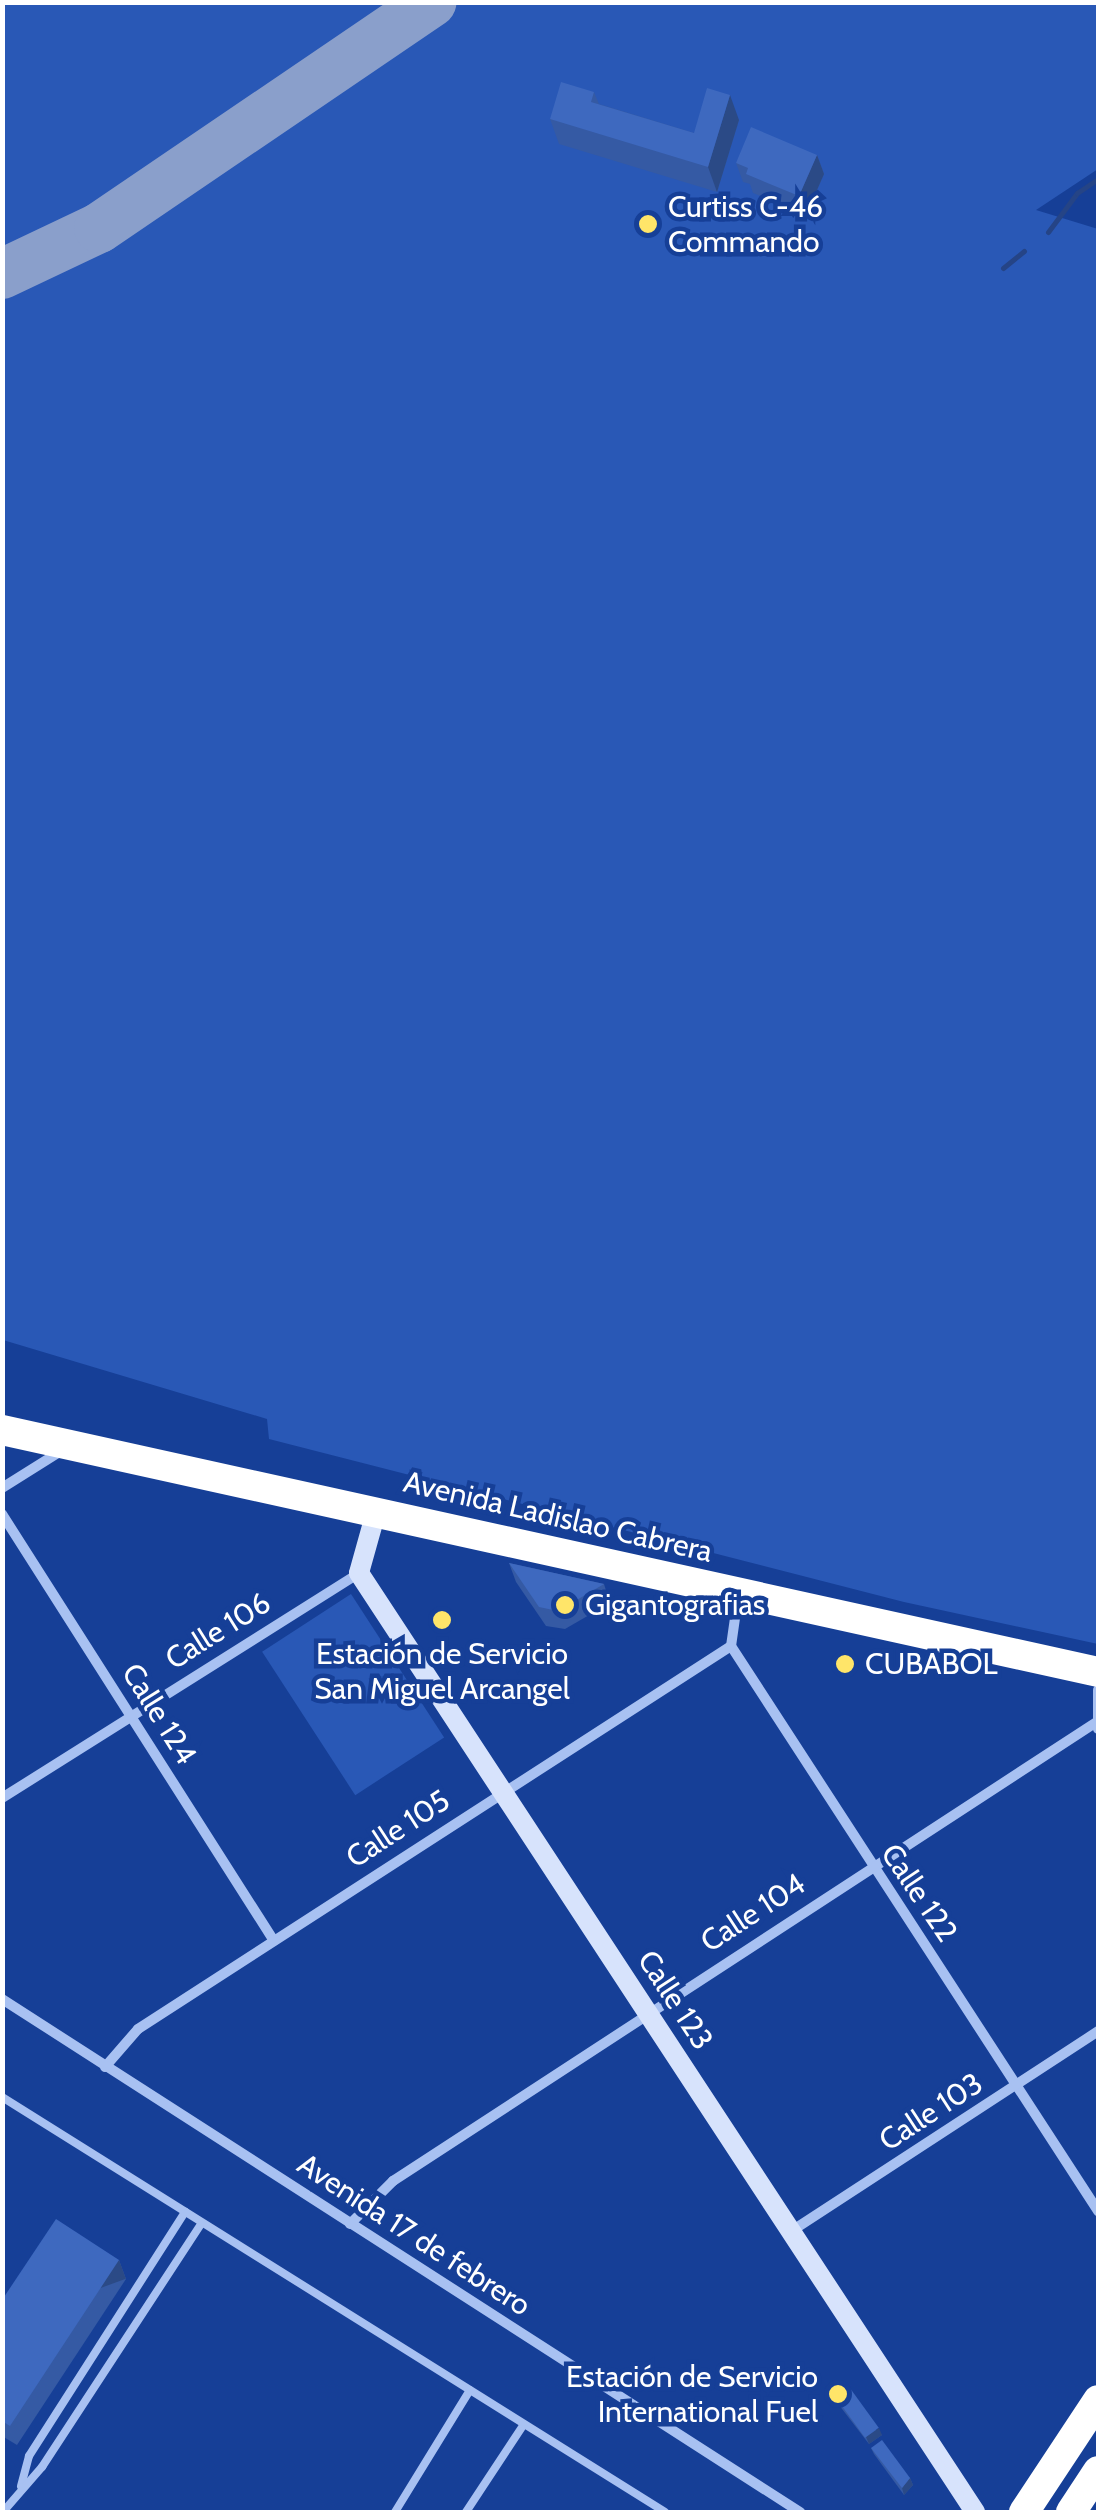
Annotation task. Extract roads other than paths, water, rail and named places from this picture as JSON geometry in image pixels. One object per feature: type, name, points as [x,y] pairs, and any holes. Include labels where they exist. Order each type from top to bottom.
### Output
[{"type":"highway","name":"Avenida Ladislao Cabrera","points":[[2,1430],[1098,1672]]},
{"type":"highway","points":[[1024,2512],[1098,2400]]},
{"type":"highway","points":[[1071,2512],[1098,2471]]},
{"type":"street","points":[[2,1488],[70,1445]]},
{"type":"street","points":[[360,1572],[376,1512]]},
{"type":"street","name":"Calle 124","points":[[2,1514],[274,1941]]},
{"type":"street","name":"Calle 106","points":[[2,1798],[360,1572]]},
{"type":"street","name":"Calle 123","points":[[360,1572],[974,2512]]},
{"type":"street","points":[[730,1646],[738,1592]]},
{"type":"street","name":"Calle 105","points":[[105,2067],[138,2029],[730,1646]]},
{"type":"street","name":"Calle 122","points":[[730,1646],[1098,2211]]},
{"type":"street","points":[[1097,1726],[1098,1690]]},
{"type":"street","name":"Calle 104","points":[[350,2224],[393,2181],[870,1866],[1097,1726]]},
{"type":"street","name":"Avenida 17 de febrero","points":[[2,1999],[800,2512]]},
{"type":"street","name":"Calle 103","points":[[790,2232],[1098,2032]]},
{"type":"lane","points":[[2,2097],[666,2512]]},
{"type":"lane","points":[[21,2486],[29,2456],[184,2212]]},
{"type":"lane","points":[[2,2512],[21,2486],[42,2467],[201,2224]]},
{"type":"lane","points":[[395,2512],[470,2390]]},
{"type":"lane","points":[[466,2512],[524,2424]]},
{"type":"waterway","points":[[1048,232],[1077,193],[1098,179]]},
{"type":"waterway","points":[[1003,268],[1024,251]]},
{"type":"place","name":"Curtiss C-46 Commando","points":[[648,224]]},
{"type":"place","name":"Gigantografias","points":[[565,1605]]},
{"type":"place","name":"Estación de Servicio San Miguel Arcangel","points":[[442,1620]]},
{"type":"place","name":"CUBABOL","points":[[845,1664]]},
{"type":"place","name":"Estación de Servicio International Fuel","points":[[838,2394]]}]
